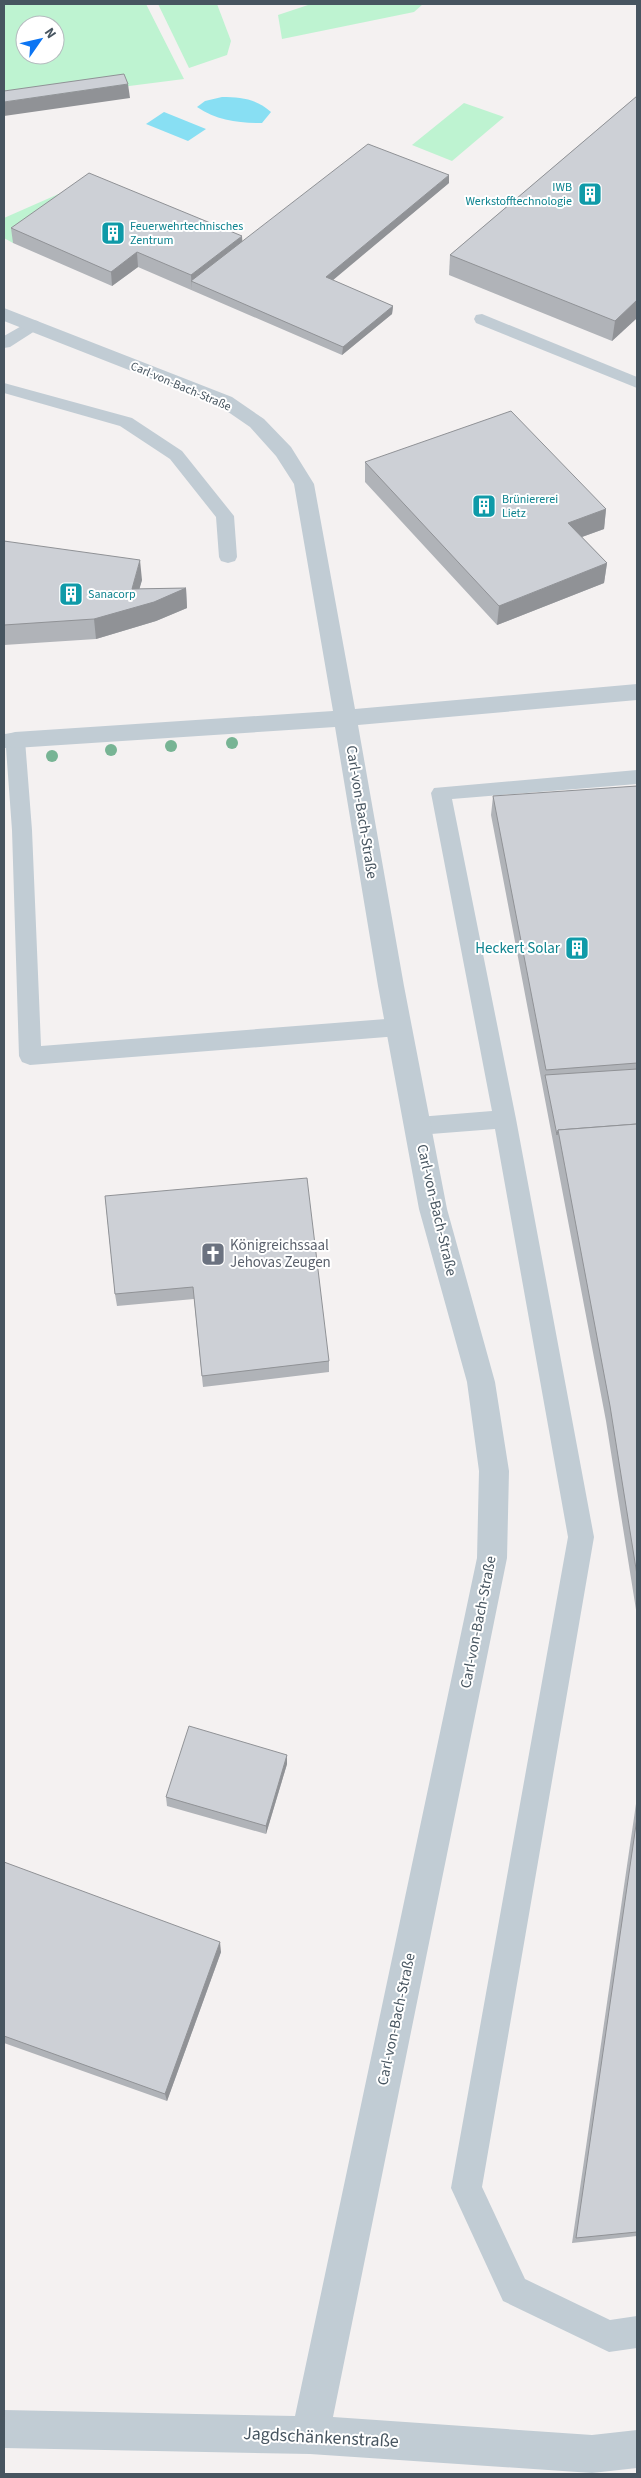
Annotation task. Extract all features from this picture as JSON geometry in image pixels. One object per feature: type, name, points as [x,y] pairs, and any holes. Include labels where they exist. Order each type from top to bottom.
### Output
[{"type":"street","name":"Carl-von-Bach-Straße","points":[[4,314],[225,401],[257,423],[284,452],[304,484],[347,718],[399,1027],[433,1209],[481,1382],[494,1471],[492,1558],[310,2435]]},
{"type":"street","points":[[10,740],[347,718],[637,692]]},
{"type":"street","name":"Jagdschänkenstraße","points":[[4,2430],[310,2435],[592,2454],[637,2449]]},
{"type":"lane","points":[[482,319],[637,383]]},
{"type":"lane","points":[[4,343],[32,325]]},
{"type":"lane","points":[[4,388],[126,422],[176,455],[225,516],[228,557]]},
{"type":"lane","points":[[10,740],[22,830],[30,1056],[399,1027]]},
{"type":"lane","points":[[637,777],[441,792],[505,1119],[580,1537],[466,2188],[514,2290],[610,2336],[637,2332]]},
{"type":"lane","points":[[418,1126],[505,1119]]},
{"type":"green space","points":[[4,4],[146,4],[184,79],[4,102]]},
{"type":"green space","points":[[158,4],[217,4],[231,41],[227,55],[189,68]]},
{"type":"green space","points":[[311,4],[423,4],[414,12],[282,39],[278,15]]},
{"type":"green space","points":[[464,103],[504,117],[452,161],[412,145]]},
{"type":"green space","points":[[79,185],[90,187],[13,243],[4,238],[4,218]]},
{"type":"water","points":[[222,97],[248,100],[260,104],[271,112],[262,123],[245,122],[220,118],[197,107],[205,101]]},
{"type":"water","points":[[164,112],[206,129],[188,141],[146,124]]},
{"type":"building","points":[[124,74],[128,84],[4,102],[4,91]]},
{"type":"building","name":"IWB Werkstofftechnologie","points":[[637,96],[637,300],[615,321],[450,255]]},
{"type":"building","points":[[368,144],[449,175],[326,277],[393,306],[343,347],[191,281]]},
{"type":"building","name":"Feuerwehrtechnisches Zentrum","points":[[89,173],[242,236],[191,275],[137,252],[111,272],[11,228]]},
{"type":"building","name":"Brüniererei Lietz","points":[[511,411],[606,509],[568,523],[607,563],[499,606],[365,462]]},
{"type":"building","name":"Sanacorp","points":[[4,541],[140,560],[132,589],[186,588],[154,602],[94,619],[4,625]]},
{"type":"building","name":"Heckert Solar","points":[[637,786],[637,1063],[546,1070],[493,796]]},
{"type":"building","points":[[637,1069],[637,1124],[558,1130],[557,1135],[545,1075]]},
{"type":"building","points":[[637,1124],[637,1575],[610,1406],[558,1130]]},
{"type":"building","name":"Königreichssaal Jehovas Zeugen","points":[[307,1178],[329,1361],[202,1376],[193,1287],[115,1294],[105,1196]]},
{"type":"building","points":[[189,1726],[287,1755],[266,1826],[166,1797]]},
{"type":"building","points":[[637,1818],[637,2232],[576,2238]]},
{"type":"building","points":[[4,1862],[220,1942],[165,2094],[4,2036]]},
{"type":"place","name":"IWB Werkstofftechnologie","points":[[590,194]]},
{"type":"place","name":"Feuerwehrtechnisches Zentrum","points":[[113,233]]},
{"type":"place","name":"Brüniererei Lietz","points":[[484,506]]},
{"type":"place","name":"Sanacorp","points":[[71,594]]},
{"type":"place","name":"Heckert Solar","points":[[577,948]]},
{"type":"place","name":"Königreichssaal Jehovas Zeugen","points":[[213,1254]]}]
